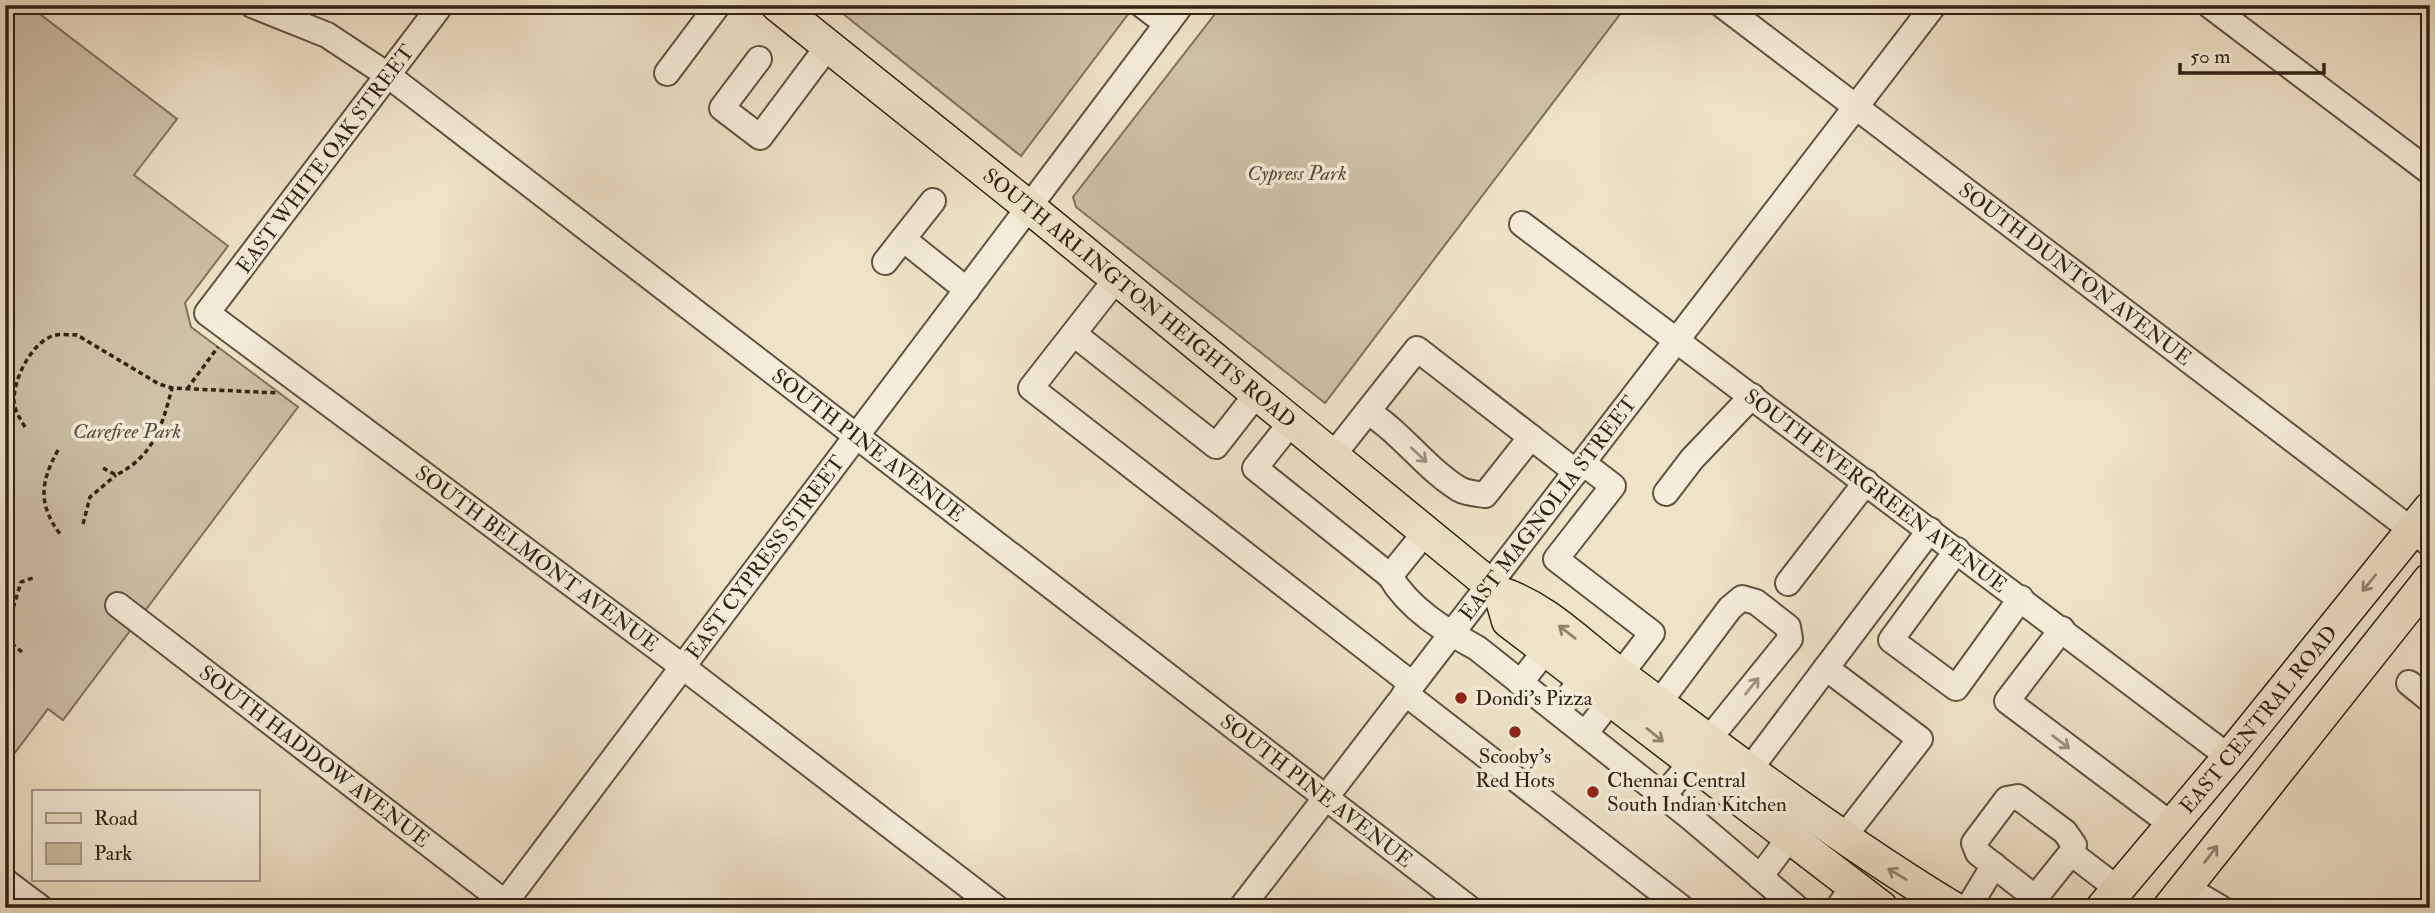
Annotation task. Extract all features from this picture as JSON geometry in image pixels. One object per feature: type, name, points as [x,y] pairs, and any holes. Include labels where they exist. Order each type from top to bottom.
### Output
[{"type":"main road","name":"SOUTH ARLINGTON HEIGHTS ROAD","points":[[777,5],[1030,206],[1495,588],[1529,602],[1616,687],[1700,751],[1750,769],[1843,838],[1953,908]]},
{"type":"main road","name":"EAST CENTRAL ROAD","points":[[2110,898],[2424,527]]},
{"type":"main road","points":[[2177,897],[2430,579]]},
{"type":"main road","name":"SOUTH ARLINGTON HEIGHTS ROAD","points":[[1495,588],[1508,621],[1582,678],[1658,703],[1700,751],[1846,897],[1882,908]]},
{"type":"street","name":"SOUTH PINE AVENUE","points":[[251,5],[327,35],[389,76],[1469,908]]},
{"type":"street","name":"EAST WHITE OAK STREET","points":[[207,313],[441,5]]},
{"type":"street","points":[[667,73],[718,5]]},
{"type":"street","points":[[1142,5],[1174,15]]},
{"type":"street","name":"SOUTH DUNTON AVENUE","points":[[1722,5],[1854,108],[2424,527]]},
{"type":"street","name":"EAST MAGNOLIA STREET","points":[[1241,908],[1451,634],[1495,588],[1579,467],[1934,5]]},
{"type":"street","points":[[2209,5],[2430,172]]},
{"type":"street","name":"EAST CYPRESS STREET","points":[[506,906],[1174,15]]},
{"type":"street","points":[[759,59],[722,108],[760,137],[828,47]]},
{"type":"street","points":[[885,262],[933,201]]},
{"type":"street","name":"SOUTH EVERGREEN AVENUE","points":[[1522,224],[2229,757]]},
{"type":"street","points":[[903,239],[967,290]]},
{"type":"street","points":[[1117,278],[1031,388],[1682,908]]},
{"type":"street","name":"SOUTH BELMONT AVENUE","points":[[207,313],[683,667],[997,908]]},
{"type":"street","points":[[1074,334],[1216,446],[1258,392]]},
{"type":"street","points":[[1334,454],[1417,349],[1531,438],[1613,486],[1556,559],[1652,633],[1585,734]]},
{"type":"street","points":[[1666,493],[1692,459],[1752,396]]},
{"type":"street","points":[[1368,412],[1391,426],[1424,461],[1461,490],[1485,495],[1531,438]]},
{"type":"street","points":[[1293,420],[1255,468],[1390,576],[1402,597],[1451,634],[1477,648],[1663,796],[1797,908]]},
{"type":"street","points":[[1788,583],[1866,482]]},
{"type":"street","points":[[1390,576],[1427,530]]},
{"type":"street","points":[[1750,769],[1930,530]]},
{"type":"street","points":[[1957,551],[1891,640],[1956,688],[2021,598]]},
{"type":"street","points":[[1658,703],[1730,608],[1742,597],[1756,602],[1788,627],[1790,639],[1663,796]]},
{"type":"street","name":"SOUTH HADDOW AVENUE","points":[[118,605],[506,906]]},
{"type":"street","points":[[2062,629],[2007,701],[2172,825]]},
{"type":"street","points":[[1520,683],[1546,650]]},
{"type":"street","points":[[1826,668],[1920,739],[1843,838]]},
{"type":"street","points":[[1558,712],[1582,678]]},
{"type":"street","points":[[2409,683],[2430,700]]},
{"type":"street","points":[[2018,797],[2065,832],[2074,845],[2071,853],[2039,893],[2028,892],[1978,853],[1974,843],[2007,799],[2018,797]]},
{"type":"street","points":[[1760,877],[1789,838]]},
{"type":"street","points":[[2071,853],[2110,898]]},
{"type":"street","points":[[1968,908],[1994,865]]},
{"type":"street","points":[[5,881],[41,908]]},
{"type":"street","points":[[2177,897],[2221,908]]},
{"type":"path","points":[[25,427],[14,403],[15,388],[32,354],[49,337],[78,335],[159,384],[172,388],[289,394]]},
{"type":"path","points":[[186,389],[221,343]]},
{"type":"path","points":[[83,524],[90,497],[145,456],[155,441],[172,388]]},
{"type":"path","points":[[58,450],[48,471],[43,504],[47,517],[60,534]]},
{"type":"path","points":[[103,468],[116,475]]},
{"type":"path","points":[[5,622],[11,615],[21,582],[36,577]]},
{"type":"path","points":[[5,638],[22,652]]},
{"type":"green space","name":"Carefree Park","points":[[5,5],[28,5],[177,119],[134,175],[228,246],[185,303],[191,327],[298,407],[63,720],[48,709],[5,766]]},
{"type":"green space","points":[[832,5],[1135,5],[1021,156]]},
{"type":"green space","name":"Cypress Park","points":[[1222,5],[1627,5],[1325,403],[1076,207],[1073,197]]},
{"type":"place","name":"Dondi's Pizza","points":[[1461,698]]},
{"type":"place","name":"Scooby's Red Hots","points":[[1515,732]]},
{"type":"place","name":"Chennai Central South Indian Kitchen","points":[[1593,792]]}]
